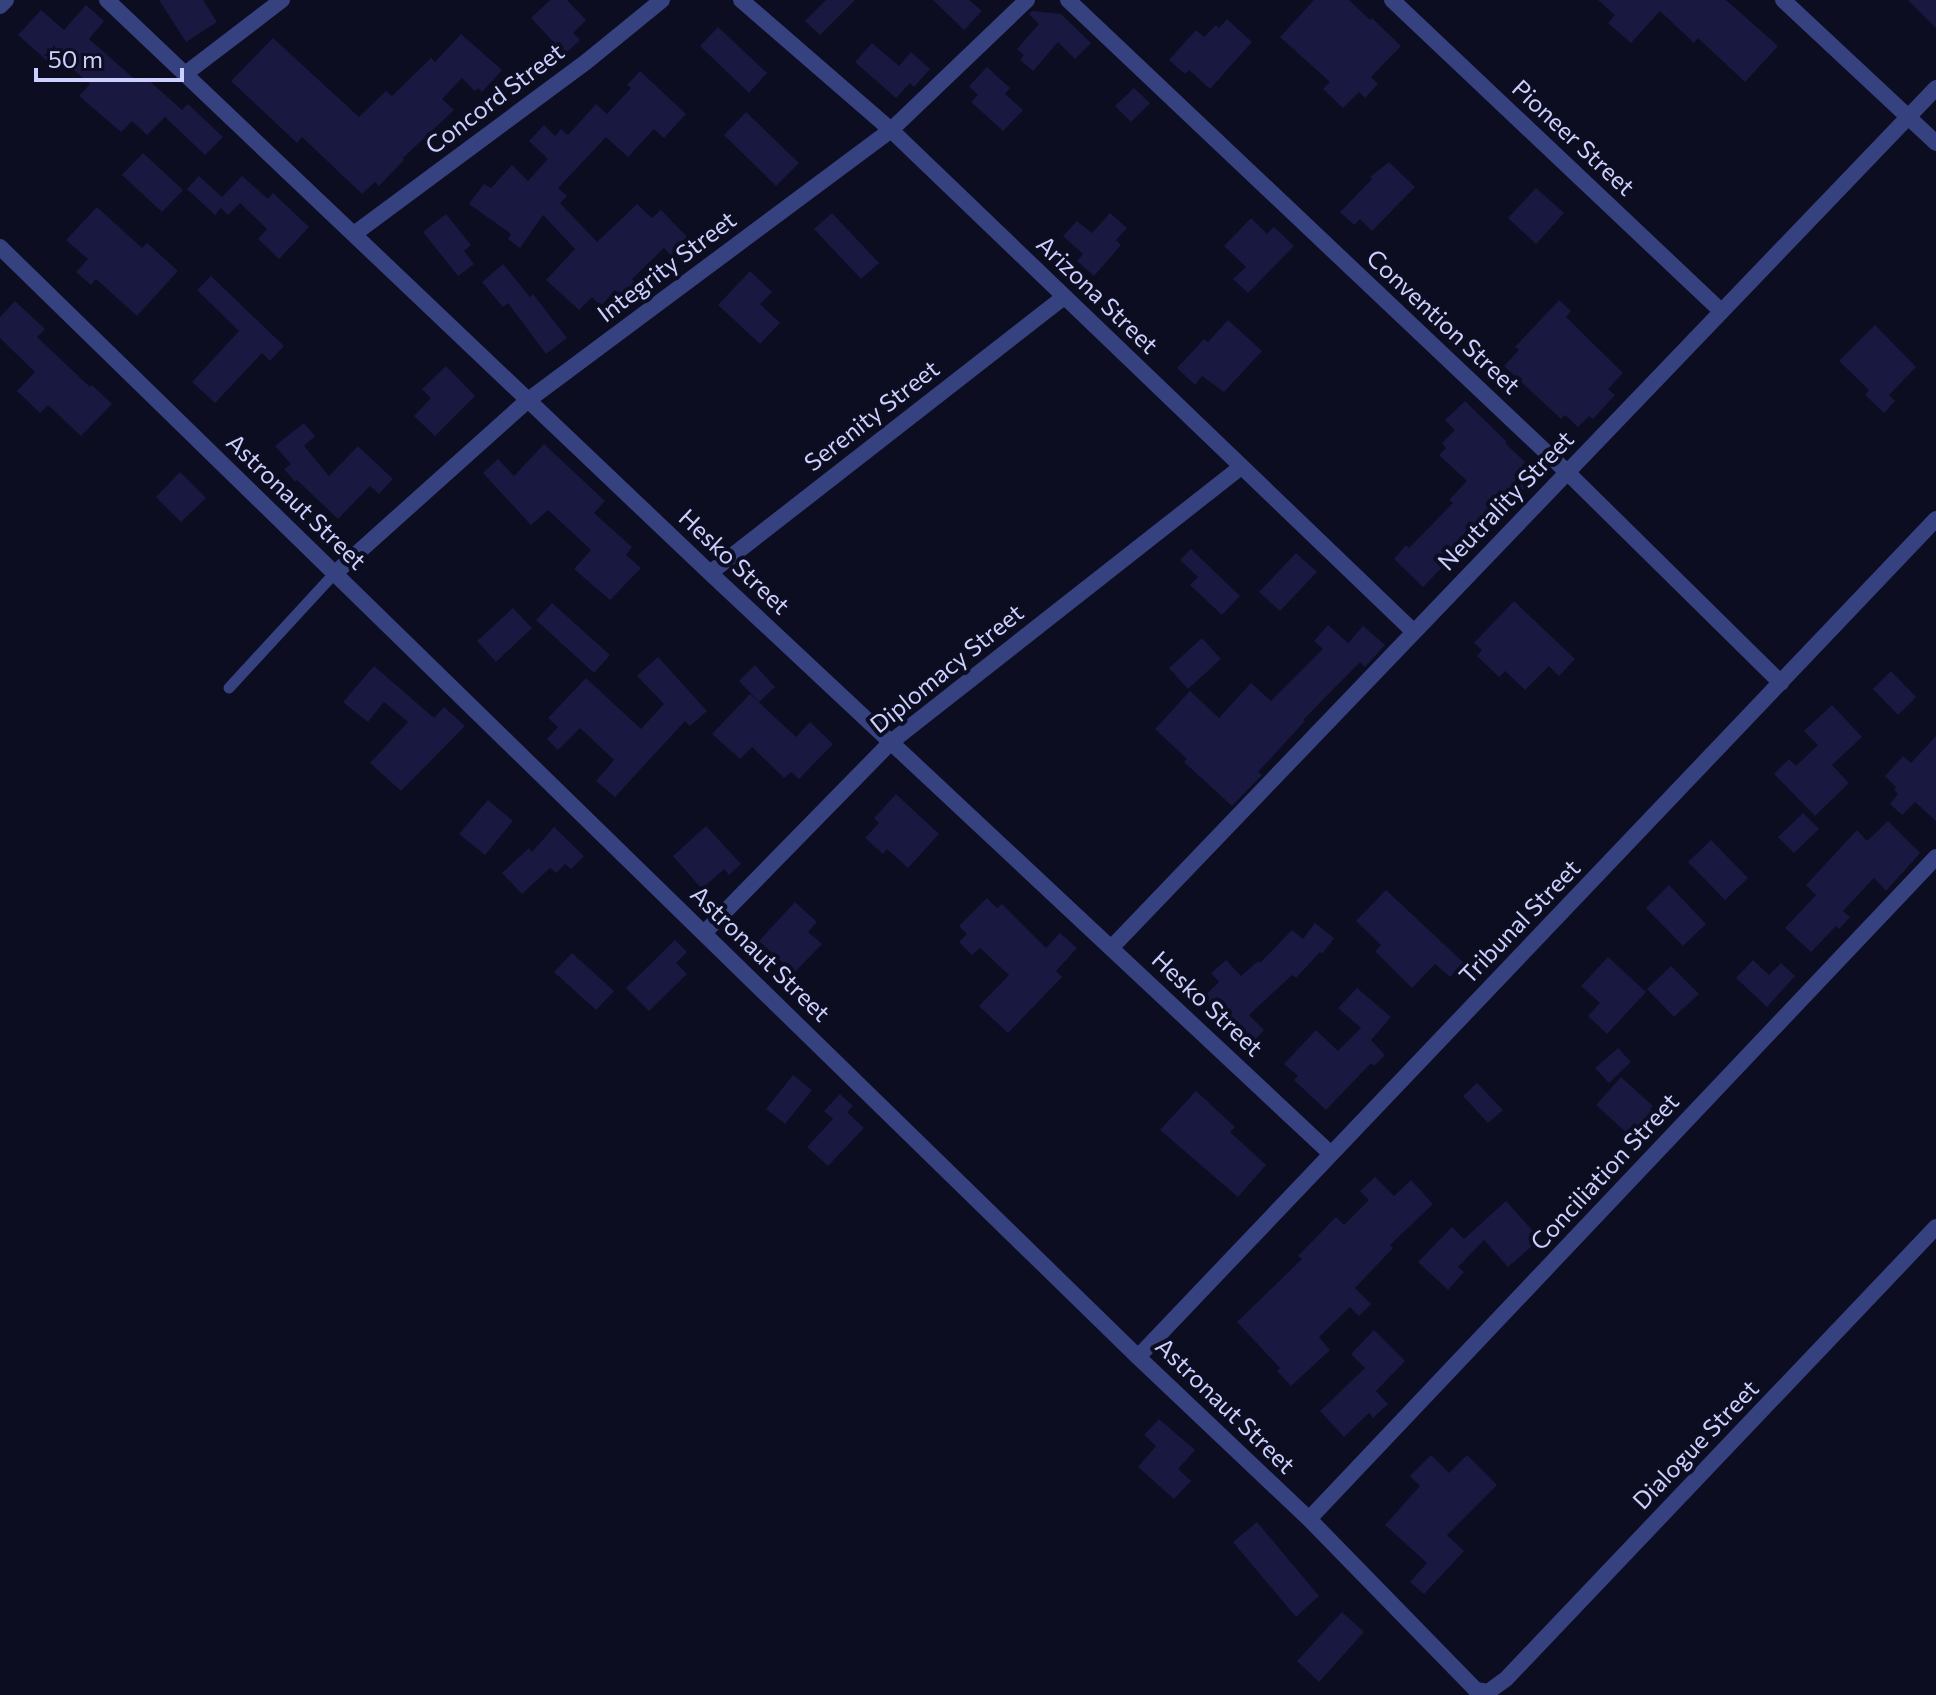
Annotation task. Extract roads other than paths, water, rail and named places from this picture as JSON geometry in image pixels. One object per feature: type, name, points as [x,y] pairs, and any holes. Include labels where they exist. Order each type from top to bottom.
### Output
[{"type":"street","points":[[0,6],[6,0]]},
{"type":"street","name":"Hesko Street","points":[[107,0],[527,401],[1331,1154]]},
{"type":"street","points":[[185,74],[282,0]]},
{"type":"street","name":"Concord Street","points":[[354,234],[586,62],[662,0]]},
{"type":"street","name":"Arizona Street","points":[[741,0],[891,130],[1414,632]]},
{"type":"street","name":"Integrity Street","points":[[334,574],[527,401],[891,130],[1027,0]]},
{"type":"street","name":"Convention Street","points":[[1068,0],[1567,472],[1781,683]]},
{"type":"street","name":"Pioneer Street","points":[[1392,0],[1721,311]]},
{"type":"street","points":[[1783,0],[1936,143]]},
{"type":"street","name":"Neutrality Street","points":[[1112,947],[1936,88]]},
{"type":"street","name":"Astronaut Street","points":[[0,247],[1138,1357],[1309,1519],[1476,1690],[1488,1692]]},
{"type":"street","name":"Serenity Street","points":[[710,573],[1064,297]]},
{"type":"street","name":"Diplomacy Street","points":[[704,933],[891,742],[1241,467]]},
{"type":"street","name":"Tribunal Street","points":[[1138,1357],[1936,519]]},
{"type":"street","name":"Conciliation Street","points":[[1309,1519],[1936,857]]},
{"type":"street","name":"Dialogue Street","points":[[1488,1692],[1506,1679],[1936,1227]]},
{"type":"lane","points":[[229,688],[334,574]]}]
